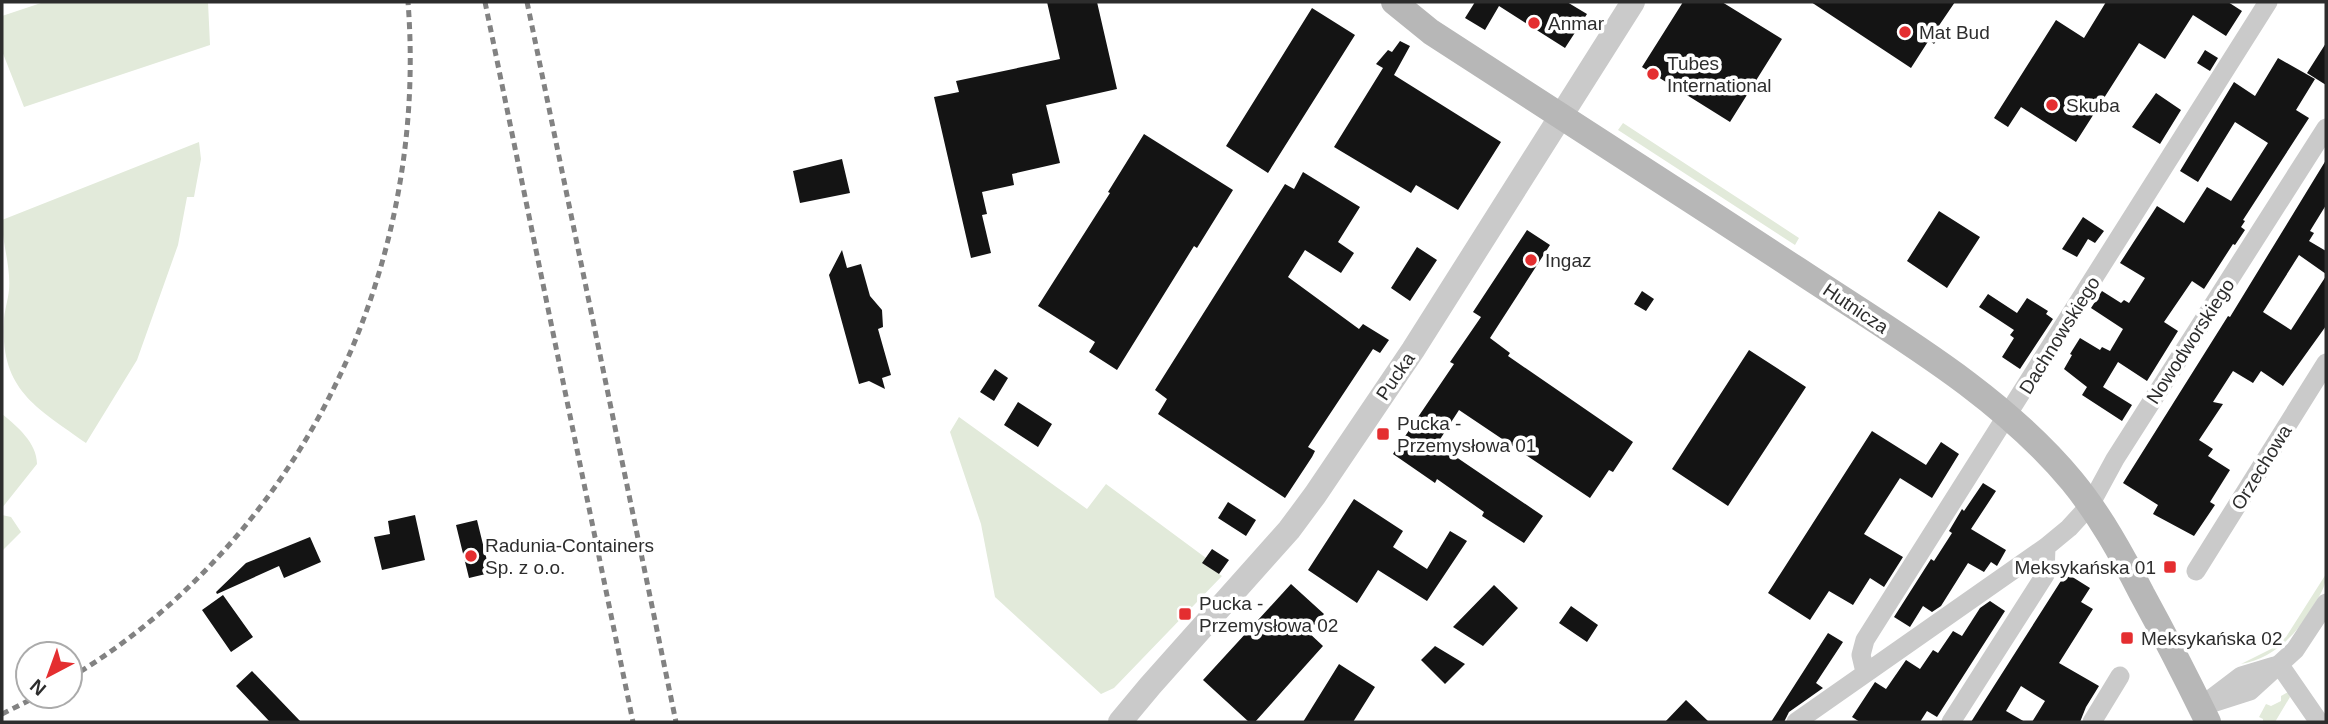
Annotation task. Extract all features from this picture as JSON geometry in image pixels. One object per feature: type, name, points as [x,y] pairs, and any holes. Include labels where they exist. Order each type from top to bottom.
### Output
[{"type":"main road","name":"Hutnicza","points":[[1394,2],[1431,32],[1945,368],[2007,416],[2073,481],[2090,505],[2121,553],[2204,715]]},
{"type":"street","name":"Pucka","points":[[1132,718],[1150,686],[1289,530],[1315,495],[1413,350],[1633,2]]},
{"type":"street","name":"Dachnowskiego","points":[[1865,672],[1861,654],[1865,640],[2268,2]]},
{"type":"street","name":"Nowodworskiego","points":[[1796,722],[2046,547],[2069,528],[2090,505],[2115,459],[2326,128]]},
{"type":"street","name":"Orzechowa","points":[[2196,571],[2326,363]]},
{"type":"street","points":[[1951,722],[2045,575],[2046,547]]},
{"type":"street","points":[[2204,715],[2250,691],[2295,650],[2326,603]]},
{"type":"street","points":[[2278,664],[2319,722]]},
{"type":"street","points":[[2092,722],[2120,676]]},
{"type":"green space","points":[[44,2],[208,2],[210,45],[24,107],[2,51],[2,16]]},
{"type":"green space","points":[[1623,123],[1799,238],[1795,245],[1618,130]]},
{"type":"green space","points":[[199,142],[201,159],[194,197],[187,197],[178,245],[137,360],[86,443],[52,419],[25,395],[8,365],[4,345],[4,322],[9,281],[2,220]]},
{"type":"green space","points":[[2,414],[30,442],[37,464],[2,508]]},
{"type":"green space","points":[[959,417],[1087,509],[1106,484],[1206,558],[1203,563],[1222,576],[1114,688],[1101,694],[995,597],[981,524],[950,432]]},
{"type":"green space","points":[[2,515],[11,517],[21,532],[2,551]]},
{"type":"green space","points":[[2326,574],[2320,596],[2291,636],[2264,657],[2241,664],[2271,649],[2286,637]]},
{"type":"green space","points":[[2288,692],[2290,697],[2275,722],[2263,722],[2259,717],[2266,704],[2271,706],[2281,701],[2281,696]]},
{"type":"building","points":[[1047,2],[1097,2],[1117,89],[1046,105],[1060,163],[1012,174],[1014,185],[982,192],[987,214],[982,215],[991,253],[971,258],[934,97],[959,92],[956,81],[1060,59]]},
{"type":"building","points":[[1475,2],[1567,2],[1587,14],[1565,48],[1499,6],[1485,30],[1465,18]]},
{"type":"building","points":[[1683,2],[1722,2],[1782,39],[1730,122],[1642,67]]},
{"type":"building","points":[[1811,2],[1955,2],[1938,27],[1943,30],[1934,44],[1929,40],[1911,68]]},
{"type":"building","points":[[2106,2],[2228,2],[2242,11],[2226,36],[2193,15],[2165,59],[2139,43],[2076,142],[2021,107],[2008,127],[1994,118],[2056,20],[2084,38]]},
{"type":"building","points":[[1312,8],[1355,35],[1268,173],[1226,146]]},
{"type":"building","points":[[1400,41],[1410,46],[1394,75],[1501,142],[1458,210],[1416,185],[1411,193],[1334,147],[1383,68],[1376,64],[1388,50],[1392,52]]},
{"type":"building","points":[[2326,43],[2326,85],[2307,73]]},
{"type":"building","points":[[2205,50],[2218,58],[2210,71],[2197,63]]},
{"type":"building","points":[[2278,58],[2315,79],[2296,110],[2309,118],[2243,220],[2245,221],[2241,227],[2245,230],[2204,289],[2192,281],[2164,322],[2178,331],[2147,381],[2118,362],[2103,387],[2132,405],[2122,421],[2082,395],[2087,387],[2064,369],[2072,355],[2070,354],[2080,338],[2100,350],[2102,347],[2110,351],[2123,329],[2091,308],[2102,291],[2121,303],[2124,300],[2129,303],[2145,278],[2120,263],[2157,206],[2184,223],[2207,187],[2231,201],[2268,143],[2235,122],[2198,182],[2180,171],[2234,82],[2255,96]]},
{"type":"building","points":[[2156,93],[2181,110],[2160,144],[2132,127]]},
{"type":"building","points":[[1144,134],[1233,190],[1197,248],[1194,246],[1117,370],[1089,352],[1095,342],[1038,306]]},
{"type":"building","points":[[842,159],[850,193],[800,203],[793,171]]},
{"type":"building","points":[[2326,160],[2326,205],[2310,231],[2314,233],[2309,241],[2326,251],[2326,274],[2299,255],[2263,312],[2291,330],[2326,276],[2326,326],[2283,386],[2261,371],[2253,383],[2233,371],[2213,402],[2223,404],[2199,440],[2213,449],[2208,456],[2230,470],[2210,502],[2215,505],[2194,536],[2153,514],[2158,505],[2123,483],[2228,316],[2230,317]]},
{"type":"building","points":[[1303,172],[1360,207],[1338,242],[1354,253],[1341,273],[1305,250],[1288,277],[1359,329],[1363,324],[1389,340],[1380,353],[1373,349],[1308,447],[1315,451],[1285,498],[1158,414],[1167,399],[1155,390],[1285,184],[1294,189]]},
{"type":"building","points":[[1939,211],[1980,237],[1947,288],[1907,261]]},
{"type":"building","points":[[2083,217],[2104,231],[2095,243],[2088,239],[2077,257],[2062,249]]},
{"type":"building","points":[[1527,230],[1550,245],[1490,338],[1510,353],[1508,356],[1633,442],[1613,472],[1609,470],[1590,498],[1459,410],[1437,444],[1543,516],[1524,543],[1482,516],[1484,512],[1437,479],[1435,483],[1393,454],[1454,364],[1450,362],[1481,317],[1473,312]]},
{"type":"building","points":[[1417,247],[1437,260],[1410,301],[1391,288]]},
{"type":"building","points":[[842,250],[847,268],[861,264],[870,296],[882,310],[883,327],[878,329],[891,375],[882,378],[885,389],[869,381],[859,384],[829,275]]},
{"type":"building","points":[[1642,291],[1654,299],[1646,311],[1634,304]]},
{"type":"building","points":[[1988,294],[2017,313],[2027,298],[2048,311],[2046,314],[2053,319],[2020,369],[2002,357],[2014,338],[2010,335],[2014,330],[1979,307]]},
{"type":"building","points":[[1749,350],[1806,387],[1728,506],[1672,469]]},
{"type":"building","points":[[995,369],[1008,378],[994,401],[980,392]]},
{"type":"building","points":[[1018,402],[1052,424],[1038,447],[1004,425]]},
{"type":"building","points":[[1872,431],[1926,465],[1941,442],[1959,454],[1932,498],[1900,478],[1864,534],[1903,557],[1884,587],[1870,578],[1853,605],[1829,591],[1810,620],[1768,593]]},
{"type":"building","points":[[1983,483],[1996,491],[1971,529],[2006,550],[1997,566],[1991,562],[1984,572],[1968,563],[1941,606],[1932,612],[1923,606],[1910,627],[1894,617],[1931,559],[1934,561],[1952,533],[1949,531],[1962,509],[1964,511]]},
{"type":"building","points":[[1354,499],[1403,531],[1393,547],[1427,569],[1450,531],[1467,541],[1427,601],[1378,570],[1357,603],[1308,570]]},
{"type":"building","points":[[1228,502],[1256,520],[1246,536],[1218,518]]},
{"type":"building","points":[[415,515],[425,560],[382,570],[374,537],[390,534],[388,521]]},
{"type":"building","points":[[477,520],[490,573],[469,578],[456,525]]},
{"type":"building","points":[[310,537],[321,562],[284,578],[279,566],[217,594],[246,563]]},
{"type":"building","points":[[1212,549],[1229,560],[1219,574],[1202,563]]},
{"type":"building","points":[[2066,573],[2090,588],[2081,602],[2093,609],[2059,663],[2099,686],[2080,722],[2032,722],[2045,701],[2021,686],[2006,711],[2025,722],[1971,722]]},
{"type":"building","points":[[1291,584],[1324,614],[1308,632],[1323,646],[1255,722],[1249,722],[1203,680]]},
{"type":"building","points":[[1494,585],[1518,608],[1483,646],[1453,627]]},
{"type":"building","points":[[223,595],[253,637],[231,652],[202,610]]},
{"type":"building","points":[[1990,601],[2005,611],[1937,717],[1927,711],[1920,722],[1860,722],[1852,717],[1875,682],[1886,689],[1906,660],[1920,669],[1933,650],[1938,653],[1953,631],[1962,636],[1980,608]]},
{"type":"building","points":[[1571,606],[1598,625],[1587,642],[1559,623]]},
{"type":"building","points":[[1828,633],[1843,642],[1816,683],[1823,688],[1789,712],[1784,722],[1771,722]]},
{"type":"building","points":[[1435,646],[1465,664],[1445,684],[1421,660]]},
{"type":"building","points":[[1339,664],[1375,687],[1353,722],[1303,722]]},
{"type":"building","points":[[252,671],[301,722],[270,722],[236,686]]},
{"type":"building","points":[[1686,700],[1709,722],[1665,722]]},
{"type":"railway","points":[[84,668],[152,620],[224,551],[284,473],[334,388],[371,297],[397,201],[409,102],[408,2]]},
{"type":"railway","points":[[485,2],[633,722]]},
{"type":"railway","points":[[527,2],[676,722]]},
{"type":"railway","points":[[2,714],[14,708]]},
{"type":"place","name":"Anmar","points":[[1534,23]]},
{"type":"place","name":"Mat Bud","points":[[1905,32]]},
{"type":"place","name":"Tubes International","points":[[1653,74]]},
{"type":"place","name":"Skuba","points":[[2052,105]]},
{"type":"place","name":"Ingaz","points":[[1531,260]]},
{"type":"place","name":"Pucka - Przemysłowa 01","points":[[1383,434]]},
{"type":"place","name":"Radunia-Containers Sp. z o.o.","points":[[471,556]]},
{"type":"place","name":"Meksykańska 01","points":[[2170,567]]},
{"type":"place","name":"Pucka - Przemysłowa 02","points":[[1185,614]]},
{"type":"place","name":"Meksykańska 02","points":[[2127,638]]}]
